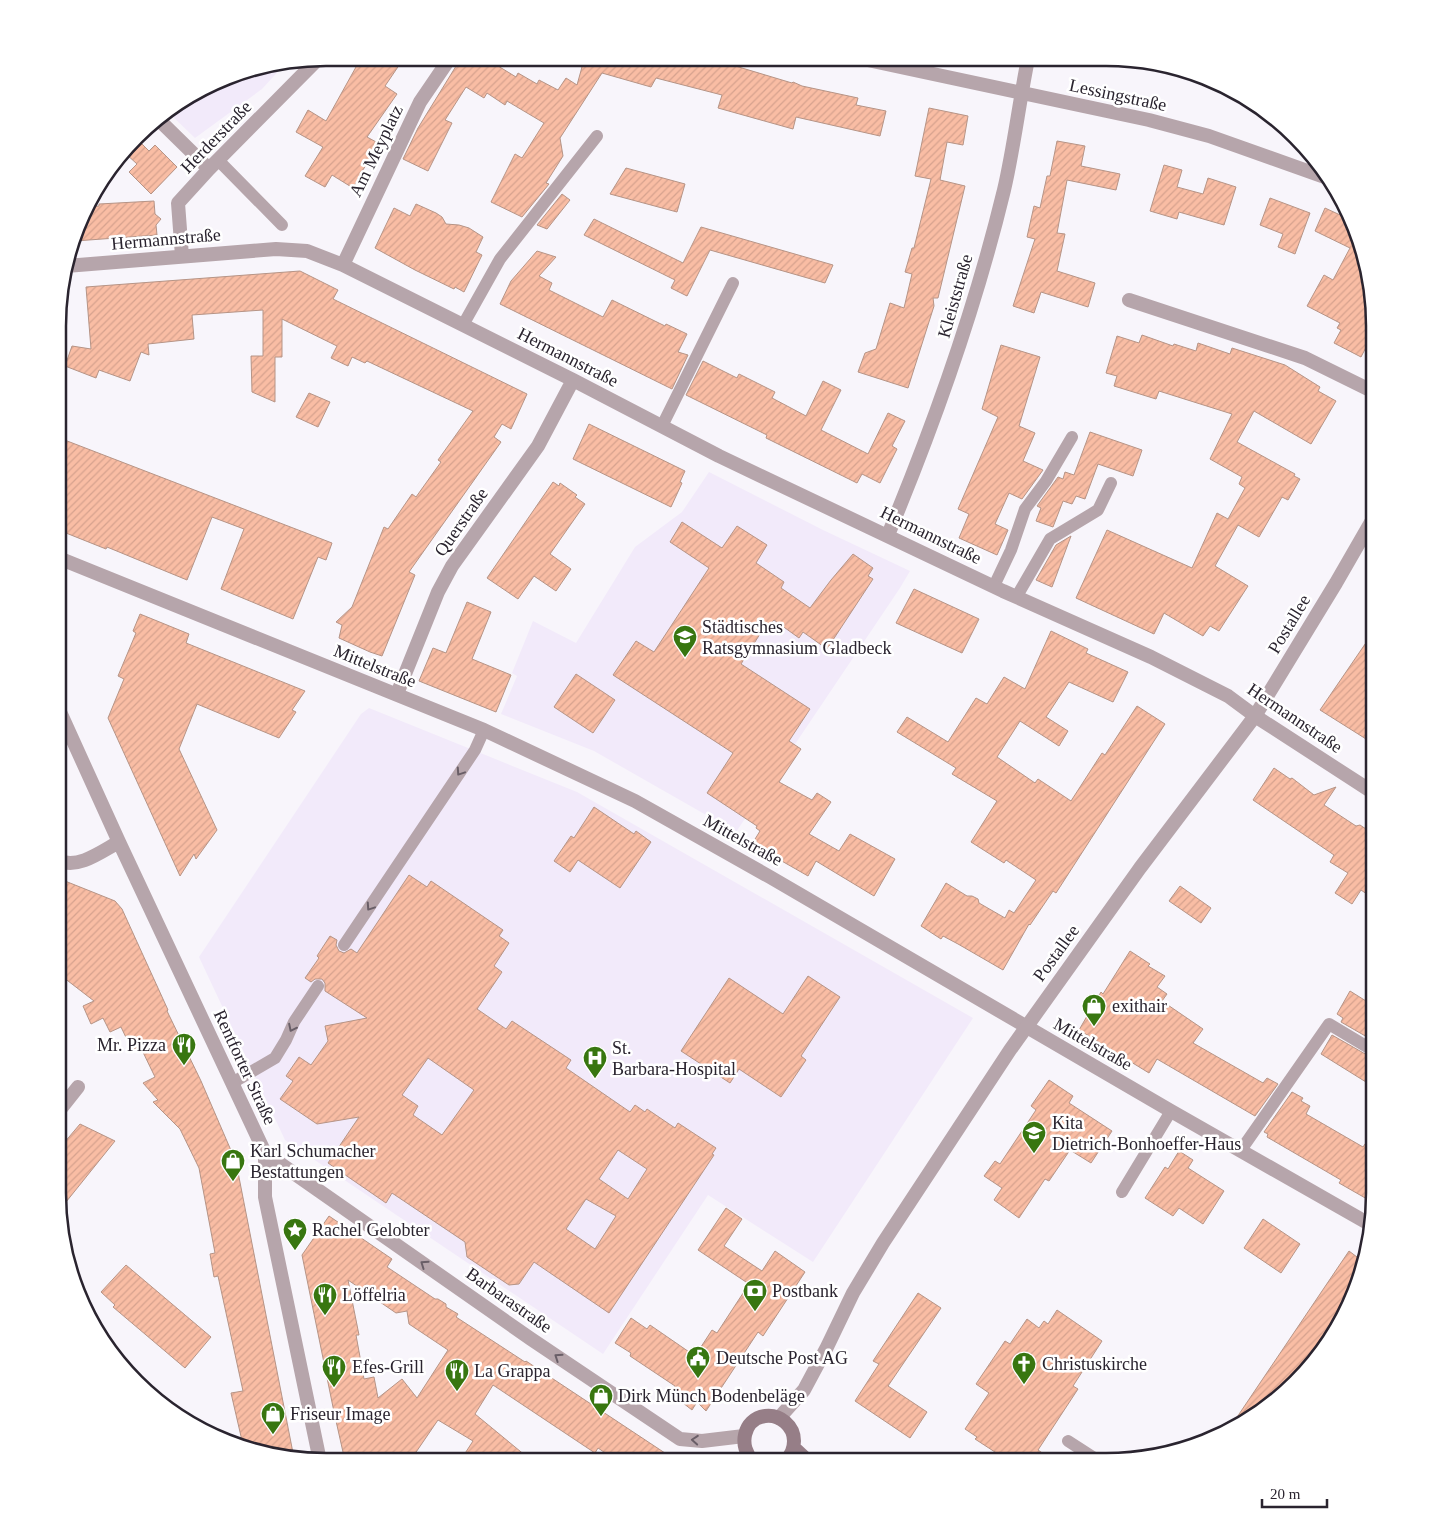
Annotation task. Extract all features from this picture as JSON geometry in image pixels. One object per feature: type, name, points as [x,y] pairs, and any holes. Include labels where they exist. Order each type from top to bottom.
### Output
[{"type":"main road","points":[[747,1453],[744,1448],[744,1436],[751,1423],[764,1416],[779,1418],[789,1425],[794,1436],[794,1448],[792,1453]]},
{"type":"main road","points":[[794,1448],[799,1453]]},
{"type":"street","name":"Am Meyplatz","points":[[342,265],[420,102],[445,66]]},
{"type":"street","name":"Lessingstraße","points":[[895,66],[1149,120],[1209,136],[1316,174]]},
{"type":"street","name":"Kleiststraße","points":[[888,536],[945,392],[968,321],[1004,189],[1027,66]]},
{"type":"street","name":"Herderstraße","points":[[182,256],[178,203],[310,67]]},
{"type":"street","points":[[164,124],[213,165]]},
{"type":"street","name":"Hermannstraße","points":[[73,265],[276,249],[308,251],[342,265],[463,325],[719,456],[994,586],[1151,657],[1228,696],[1366,788]]},
{"type":"street","points":[[1128,300],[1305,358],[1366,388]]},
{"type":"street","name":"Querstraße","points":[[397,694],[438,592],[452,566],[538,446],[572,380]]},
{"type":"street","name":"Postallee","points":[[779,1418],[804,1390],[863,1276],[1026,1027],[1140,868],[1256,716],[1366,530]]},
{"type":"street","name":"Mittelstraße","points":[[66,561],[484,730],[635,801],[770,877],[1171,1111],[1364,1221]]},
{"type":"street","name":"Rentforter Straße","points":[[66,725],[264,1153],[265,1197],[318,1453]]},
{"type":"street","points":[[66,864],[82,861],[119,842]]},
{"type":"street","points":[[66,1101],[78,1087]]},
{"type":"street","name":"Barbarastraße","points":[[264,1153],[680,1439],[702,1440],[744,1436]]},
{"type":"lane","points":[[463,325],[500,259],[597,136]]},
{"type":"lane","points":[[213,165],[282,225]]},
{"type":"lane","points":[[662,426],[733,283]]},
{"type":"lane","points":[[994,586],[1011,550],[1025,509],[1046,481],[1072,437]]},
{"type":"lane","points":[[1017,596],[1050,539],[1098,510],[1111,483]]},
{"type":"lane","points":[[344,945],[475,750],[484,730]]},
{"type":"lane","points":[[232,1083],[275,1058],[294,1022],[318,986]]},
{"type":"lane","points":[[1241,1150],[1329,1024],[1366,1046]]},
{"type":"lane","points":[[1122,1192],[1171,1111]]},
{"type":"lane","points":[[1068,1441],[1087,1453]]},
{"type":"shaded area","points":[[279,70],[262,89],[195,138],[173,117],[196,101],[227,86]]},
{"type":"shaded area","name":"Städtisches Ratsgymnasium Gladbeck","points":[[709,472],[823,530],[910,571],[736,832],[594,751],[501,714],[517,676],[512,673],[533,621],[576,643],[635,547],[682,512]]},
{"type":"shaded area","name":"St. Barbara-Hospital","points":[[369,708],[577,792],[973,1018],[813,1262],[708,1195],[603,1354],[285,1140],[199,957],[361,714]]},
{"type":"building","points":[[357,66],[399,66],[385,86],[397,94],[367,137],[378,143],[353,188],[332,175],[325,187],[305,176],[323,147],[296,132],[308,110],[326,121]]},
{"type":"building","points":[[456,66],[498,66],[516,77],[518,73],[537,84],[539,80],[558,90],[566,78],[577,85],[582,67],[579,66],[735,66],[802,86],[858,98],[856,105],[886,111],[880,136],[796,117],[793,129],[718,108],[722,95],[656,78],[651,87],[602,73],[560,138],[563,156],[546,183],[549,184],[522,217],[491,202],[515,154],[522,158],[544,123],[507,101],[505,105],[487,93],[484,98],[466,87],[445,120],[452,123],[428,171],[403,159],[418,128]]},
{"type":"building","points":[[929,108],[968,116],[963,145],[947,142],[940,180],[965,186],[938,298],[933,298],[934,306],[908,388],[858,372],[865,353],[876,349],[890,303],[904,308],[912,274],[905,272],[912,248],[914,248],[931,179],[915,176]]},
{"type":"building","points":[[1057,141],[1085,146],[1081,166],[1120,174],[1116,190],[1067,180],[1057,233],[1065,234],[1057,271],[1095,283],[1088,307],[1041,292],[1034,313],[1013,306],[1035,239],[1027,237],[1034,206],[1040,208],[1047,176],[1050,176]]},
{"type":"building","points":[[141,143],[149,151],[155,145],[177,167],[151,194],[129,172],[137,164],[129,157]]},
{"type":"building","points":[[1164,165],[1182,170],[1177,187],[1203,194],[1208,178],[1236,187],[1224,225],[1179,212],[1177,219],[1150,211]]},
{"type":"building","points":[[626,168],[685,184],[677,212],[610,194]]},
{"type":"building","points":[[562,194],[570,200],[547,229],[537,225]]},
{"type":"building","points":[[1270,198],[1310,213],[1295,254],[1278,247],[1283,234],[1260,225]]},
{"type":"building","points":[[154,201],[155,214],[161,219],[156,225],[157,235],[81,241],[93,211],[99,204]]},
{"type":"building","points":[[416,204],[442,217],[446,224],[469,228],[483,237],[476,252],[482,255],[464,292],[415,270],[375,248],[394,208],[410,216]]},
{"type":"building","points":[[1325,208],[1341,215],[1352,243],[1364,292],[1366,347],[1361,357],[1334,343],[1341,330],[1337,328],[1340,323],[1307,306],[1324,275],[1333,280],[1350,248],[1315,231]]},
{"type":"building","points":[[594,219],[683,263],[701,227],[833,265],[825,283],[710,250],[687,296],[671,288],[675,280],[584,235]]},
{"type":"building","points":[[537,251],[556,257],[539,276],[552,283],[549,290],[603,317],[612,300],[665,326],[666,324],[687,334],[678,352],[688,355],[672,389],[500,304],[511,281]]},
{"type":"building","points":[[300,271],[338,290],[333,299],[527,394],[511,429],[502,424],[494,437],[501,442],[409,572],[415,575],[382,656],[339,638],[342,625],[336,622],[352,607],[384,527],[388,529],[412,494],[416,497],[441,462],[438,460],[473,411],[367,361],[365,363],[352,357],[348,366],[331,358],[337,346],[282,319],[282,357],[275,357],[275,402],[252,392],[251,356],[263,356],[263,310],[192,315],[194,339],[148,344],[149,355],[141,352],[130,381],[99,370],[96,378],[66,366],[72,346],[91,349],[86,287]]},
{"type":"building","points":[[1142,335],[1173,346],[1174,344],[1196,351],[1198,343],[1230,354],[1232,348],[1285,365],[1320,387],[1318,391],[1336,401],[1311,444],[1254,411],[1237,442],[1295,474],[1294,476],[1300,479],[1288,500],[1282,497],[1259,537],[1238,525],[1215,566],[1248,586],[1219,631],[1210,626],[1203,636],[1164,613],[1154,634],[1076,598],[1107,530],[1192,568],[1217,513],[1228,519],[1245,488],[1239,484],[1242,477],[1210,459],[1232,414],[1159,391],[1156,399],[1114,386],[1117,376],[1106,373],[1117,336],[1139,343]]},
{"type":"building","points":[[1001,345],[1040,357],[1019,426],[1035,433],[1023,461],[1043,470],[1022,499],[1009,493],[995,524],[1008,530],[997,555],[959,538],[969,514],[958,509],[998,417],[982,409]]},
{"type":"building","points":[[703,361],[737,378],[739,374],[775,392],[772,398],[806,416],[823,381],[841,390],[821,430],[868,454],[888,413],[905,421],[892,446],[897,449],[880,483],[862,474],[857,483],[766,438],[767,435],[686,395]]},
{"type":"building","points":[[309,393],[330,402],[318,427],[296,417]]},
{"type":"building","points":[[589,424],[685,471],[680,482],[682,483],[671,507],[573,459]]},
{"type":"building","points":[[1090,432],[1142,450],[1133,476],[1098,464],[1085,499],[1076,496],[1072,504],[1063,501],[1053,527],[1036,521],[1041,508],[1037,506],[1058,477],[1063,479],[1065,472],[1074,475]]},
{"type":"building","points":[[66,441],[332,543],[326,560],[318,557],[293,619],[221,589],[244,529],[212,517],[187,580],[107,547],[106,549],[66,533]]},
{"type":"building","points":[[553,482],[559,486],[560,483],[577,495],[575,497],[585,504],[550,554],[571,569],[556,591],[534,576],[518,599],[487,578]]},
{"type":"building","points":[[682,522],[722,548],[737,526],[767,545],[756,563],[784,582],[781,588],[810,608],[853,554],[873,568],[868,576],[873,579],[827,649],[803,632],[799,638],[774,620],[760,634],[741,664],[810,709],[789,741],[801,749],[779,782],[812,800],[817,793],[831,802],[809,834],[839,851],[850,834],[895,859],[874,896],[816,861],[808,876],[752,844],[760,831],[756,828],[757,826],[707,793],[733,753],[613,675],[636,641],[654,652],[709,568],[670,542]]},
{"type":"building","points":[[1071,536],[1052,587],[1036,580],[1056,545]]},
{"type":"building","points":[[914,589],[979,619],[962,653],[896,623]]},
{"type":"building","points":[[467,602],[491,612],[472,659],[511,675],[496,712],[419,681],[433,648],[446,653]]},
{"type":"building","points":[[140,614],[189,634],[186,643],[305,691],[292,710],[296,712],[279,738],[197,704],[179,749],[217,830],[196,859],[194,854],[180,876],[108,718],[124,679],[118,676],[136,633],[133,631]]},
{"type":"building","points":[[1051,631],[1088,649],[1086,653],[1128,672],[1113,702],[1069,682],[1046,717],[1068,731],[1059,746],[1020,721],[997,757],[1035,783],[1038,779],[1071,801],[1102,753],[1105,755],[1137,706],[1165,724],[1056,893],[1053,891],[1029,924],[1003,970],[943,936],[941,939],[921,926],[946,883],[967,896],[978,899],[979,903],[1005,918],[1009,910],[1014,913],[1036,880],[1006,860],[1004,863],[971,842],[997,801],[952,774],[956,768],[897,732],[907,717],[948,742],[976,698],[987,704],[1004,677],[1025,689]]},
{"type":"building","points":[[1366,643],[1366,739],[1320,710]]},
{"type":"building","points":[[576,674],[615,700],[593,733],[554,707]]},
{"type":"building","points":[[1274,768],[1290,779],[1292,778],[1314,795],[1336,787],[1324,805],[1356,826],[1360,825],[1366,829],[1366,893],[1361,890],[1352,904],[1335,893],[1348,873],[1330,862],[1334,855],[1253,800]]},
{"type":"building","points":[[594,807],[634,834],[636,831],[651,842],[620,888],[578,860],[570,872],[554,861],[571,836],[574,838]]},
{"type":"building","points":[[409,875],[427,887],[431,881],[503,930],[499,936],[509,943],[494,966],[502,972],[477,1009],[506,1029],[512,1021],[571,1060],[566,1068],[630,1112],[635,1105],[645,1112],[647,1109],[675,1128],[678,1123],[716,1148],[712,1154],[714,1155],[609,1313],[534,1262],[519,1284],[509,1285],[467,1257],[465,1242],[392,1193],[386,1203],[328,1163],[359,1117],[317,1124],[280,1099],[293,1081],[286,1076],[299,1057],[311,1065],[328,1041],[325,1026],[367,1018],[325,991],[325,983],[322,979],[315,979],[311,982],[305,978],[319,958],[317,956],[330,936],[337,940],[336,945],[339,951],[344,953],[351,949],[357,953]],"holes":[[[428,1058],[474,1090],[442,1135],[413,1115],[418,1106],[402,1095]],[[618,1150],[647,1169],[628,1199],[599,1179]],[[586,1199],[616,1216],[595,1249],[566,1229]]]},
{"type":"building","points":[[66,881],[115,901],[122,909],[236,1162],[293,1451],[241,1438],[231,1393],[243,1391],[218,1276],[214,1277],[210,1254],[215,1253],[199,1168],[180,1129],[153,1102],[158,1100],[143,1083],[155,1077],[140,1046],[132,1050],[121,1027],[110,1032],[103,1018],[91,1024],[83,1006],[94,1001],[66,979]]},
{"type":"building","points":[[1180,886],[1211,908],[1201,923],[1169,901]]},
{"type":"building","points":[[1130,951],[1150,964],[1148,966],[1165,976],[1157,987],[1167,994],[1162,1001],[1203,1029],[1193,1043],[1263,1083],[1267,1078],[1278,1084],[1255,1116],[1157,1059],[1149,1073],[1079,1030],[1101,992],[1103,994]]},
{"type":"building","points":[[808,976],[840,997],[801,1056],[806,1060],[781,1097],[739,1069],[730,1083],[681,1051],[729,978],[783,1014]]},
{"type":"building","points":[[1350,991],[1366,1001],[1366,1036],[1341,1022],[1343,1018],[1337,1014]]},
{"type":"building","points":[[1332,1035],[1366,1054],[1366,1082],[1321,1054]]},
{"type":"building","name":"Kita Dietrich-Bonhoeffer-Haus","points":[[1049,1080],[1073,1096],[1069,1103],[1112,1131],[1091,1163],[1070,1150],[1049,1181],[1045,1179],[1019,1218],[994,1200],[1002,1188],[984,1176],[995,1161],[1000,1164],[1036,1110],[1031,1106]]},
{"type":"building","points":[[1292,1092],[1303,1098],[1301,1101],[1310,1106],[1306,1114],[1363,1147],[1366,1143],[1366,1198],[1339,1183],[1341,1180],[1267,1137],[1268,1134],[1264,1132]]},
{"type":"building","points":[[80,1124],[115,1141],[66,1201],[66,1193],[66,1141]]},
{"type":"building","points":[[1179,1151],[1193,1160],[1188,1168],[1224,1191],[1203,1224],[1179,1208],[1173,1216],[1145,1198],[1165,1167],[1168,1169]]},
{"type":"building","points":[[726,1208],[742,1219],[724,1246],[762,1271],[775,1251],[805,1272],[763,1336],[758,1332],[706,1411],[697,1402],[692,1410],[674,1396],[678,1392],[673,1389],[675,1386],[630,1356],[631,1353],[615,1343],[631,1318],[647,1329],[650,1325],[695,1356],[712,1330],[717,1333],[749,1284],[698,1250]]},
{"type":"building","points":[[329,1216],[392,1259],[387,1267],[435,1299],[446,1304],[446,1307],[458,1314],[456,1317],[665,1453],[605,1453],[598,1448],[595,1453],[493,1385],[475,1414],[522,1453],[465,1453],[473,1441],[438,1420],[415,1453],[343,1453],[302,1255]],"holes":[[[348,1280],[396,1313],[407,1311],[409,1324],[448,1350],[417,1398],[402,1379],[378,1398],[374,1377],[364,1379],[356,1335],[359,1335]]]},
{"type":"building","points":[[1263,1219],[1300,1244],[1281,1273],[1244,1248]]},
{"type":"building","points":[[1349,1251],[1358,1257],[1352,1276],[1339,1308],[1322,1337],[1290,1377],[1264,1399],[1237,1418]]},
{"type":"building","points":[[126,1265],[211,1337],[185,1368],[113,1307],[115,1305],[101,1292]]},
{"type":"building","points":[[918,1293],[941,1308],[888,1386],[927,1412],[910,1438],[855,1401],[879,1364],[873,1361]]},
{"type":"building","name":"Christuskirche","points":[[1057,1310],[1102,1341],[1073,1386],[1078,1389],[1038,1450],[1042,1453],[996,1453],[975,1439],[977,1437],[965,1429],[989,1393],[976,1384],[1005,1341],[1010,1344],[1027,1319],[1039,1328],[1044,1321],[1048,1324]]},
{"type":"place","name":"Städtisches Ratsgymnasium Gladbeck","points":[[685,658]]},
{"type":"place","name":"exithair","points":[[1094,1027]]},
{"type":"place","name":"Mr. Pizza","points":[[184,1066]]},
{"type":"place","name":"St. Barbara-Hospital","points":[[595,1079]]},
{"type":"place","name":"Kita Dietrich-Bonhoeffer-Haus","points":[[1034,1154]]},
{"type":"place","name":"Karl Schumacher Bestattungen","points":[[233,1182]]},
{"type":"place","name":"Rachel Gelobter","points":[[295,1251]]},
{"type":"place","name":"Postbank","points":[[755,1312]]},
{"type":"place","name":"Löffelria","points":[[325,1316]]},
{"type":"place","name":"Deutsche Post AG","points":[[698,1379]]},
{"type":"place","name":"Christuskirche","points":[[1024,1385]]},
{"type":"place","name":"Efes-Grill","points":[[334,1388]]},
{"type":"place","name":"La Grappa","points":[[457,1392]]},
{"type":"place","name":"Dirk Münch Bodenbeläge","points":[[601,1417]]},
{"type":"place","name":"Friseur Image","points":[[273,1435]]}]
